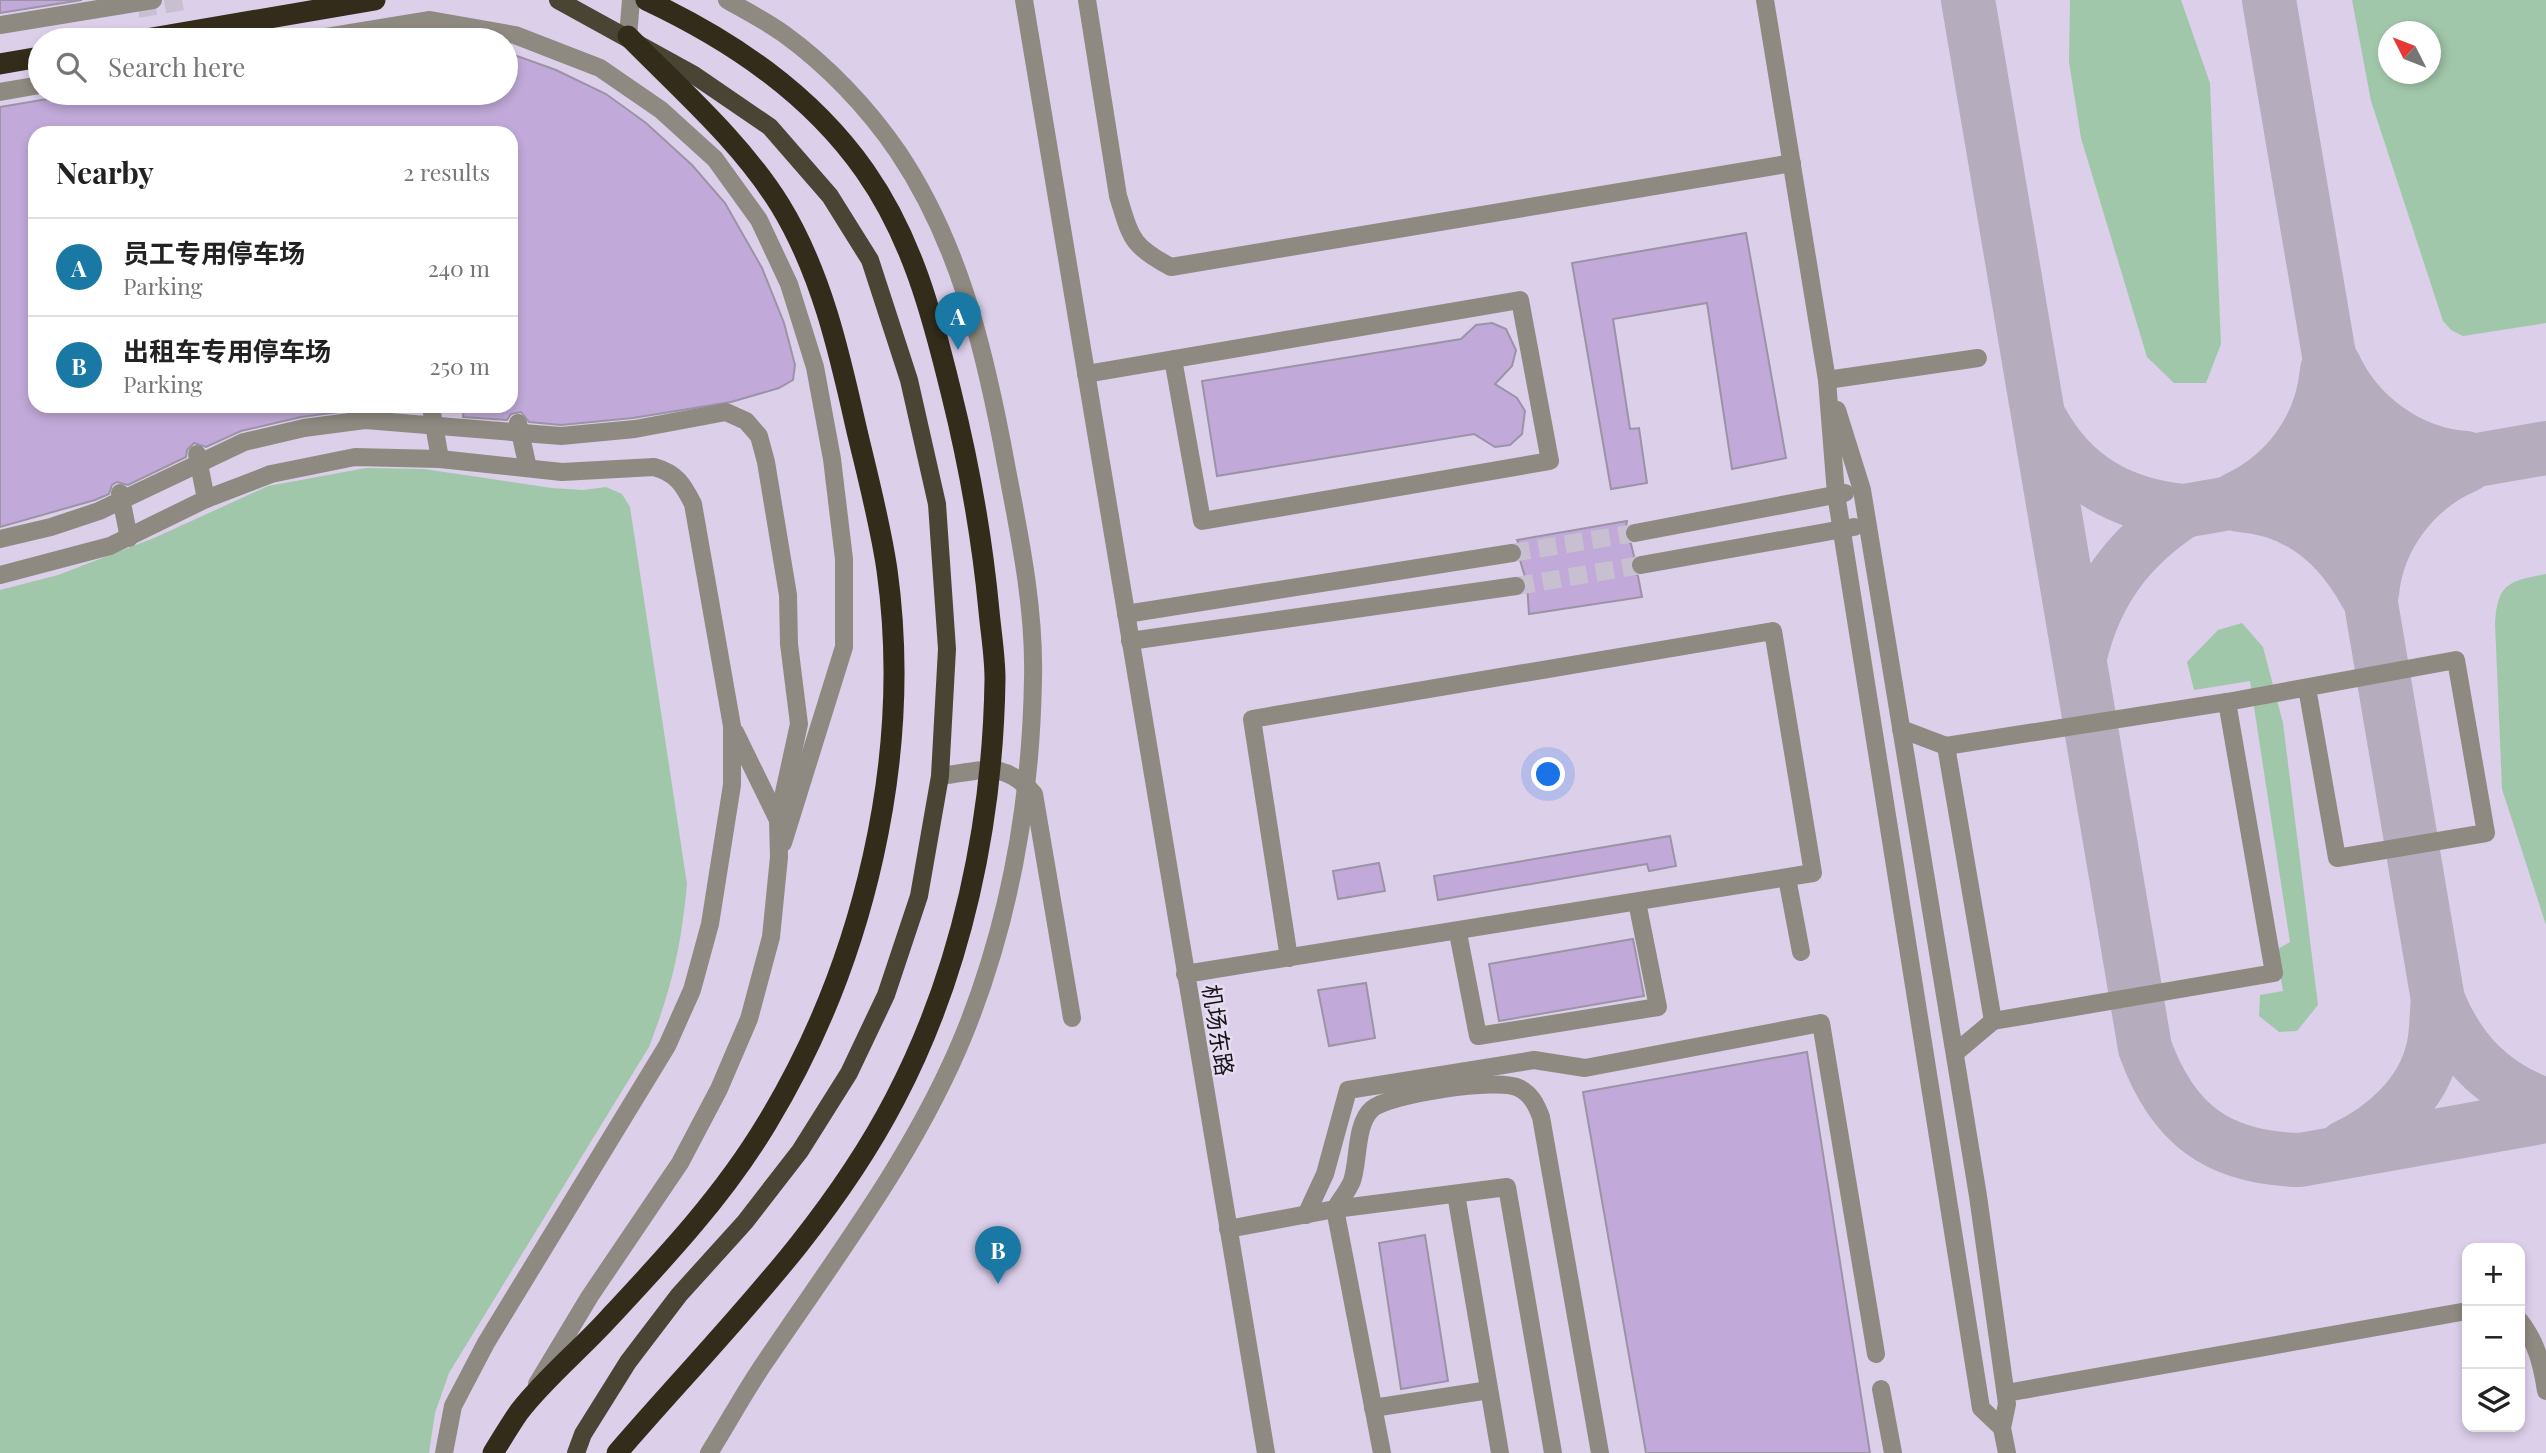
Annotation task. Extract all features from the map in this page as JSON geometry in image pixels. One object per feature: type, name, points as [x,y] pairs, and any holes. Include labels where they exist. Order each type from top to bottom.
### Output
[{"type":"highway","points":[[210,28],[375,0]]},
{"type":"highway","points":[[617,1453],[778,1273],[864,1155],[897,1095],[932,1015],[960,932],[988,791],[995,675],[984,558],[959,421],[930,308],[902,233],[865,172],[802,99],[701,26],[646,0]]},
{"type":"highway","points":[[493,1453],[520,1411],[609,1319],[726,1186],[766,1126],[799,1067],[840,977],[869,879],[885,789],[893,675],[887,571],[841,360],[820,293],[785,215],[748,160],[628,36]]},
{"type":"highway","points":[[0,64],[28,59]]},
{"type":"main road","points":[[558,0],[628,36],[694,75],[770,127],[830,196],[870,260],[909,380],[937,504],[947,649],[940,776],[919,896],[886,995],[849,1073],[800,1151],[744,1222],[679,1295],[628,1362],[583,1434],[576,1453]]},
{"type":"street","points":[[0,26],[153,0]]},
{"type":"street","points":[[628,36],[631,0]]},
{"type":"street","points":[[709,1453],[762,1366],[895,1170],[930,1107],[965,1031],[1013,874],[1025,800],[1033,676],[1024,561],[995,408],[968,294],[933,210],[896,150],[864,108],[783,33],[727,0]]},
{"type":"street","name":"机场东路","points":[[1024,0],[1266,1453]]},
{"type":"street","points":[[1087,0],[1118,195],[1127,225],[1142,251],[1171,267],[1792,163]]},
{"type":"street","points":[[1765,0],[1827,380],[1836,495],[1981,1408],[2002,1428]]},
{"type":"street","points":[[381,28],[430,20],[475,28]]},
{"type":"street","points":[[518,36],[600,68],[661,110],[715,159],[759,220],[789,284],[815,367],[832,459],[844,559],[844,647],[779,857]]},
{"type":"street","points":[[0,92],[28,87]]},
{"type":"street","points":[[1086,374],[1173,359],[1520,300],[1550,461],[1202,521],[1173,359]]},
{"type":"street","points":[[1827,380],[1978,358]]},
{"type":"street","points":[[1827,380],[1862,490],[1868,525],[1955,1053],[2006,1399],[2002,1428],[2007,1453]]},
{"type":"street","points":[[0,539],[51,527],[99,511],[244,442],[304,428],[365,420],[561,436],[635,429],[726,412],[746,421],[759,436],[766,462],[788,595],[789,644],[799,724],[778,820],[779,857],[771,937],[749,1019],[719,1089],[680,1163],[590,1296],[520,1411]]},
{"type":"street","points":[[432,413],[440,459]]},
{"type":"street","points":[[518,423],[528,468]]},
{"type":"street","points":[[197,454],[206,499]]},
{"type":"street","points":[[0,575],[110,546],[206,499],[271,474],[355,457],[440,459],[562,472],[654,467],[668,471],[682,483],[693,504],[732,726],[732,785],[710,924],[692,990],[667,1046],[486,1343],[453,1406],[444,1453]]},
{"type":"street","points":[[1635,533],[1862,490]]},
{"type":"street","points":[[120,492],[129,538]]},
{"type":"street","points":[[1641,565],[1868,525]]},
{"type":"street","points":[[1126,614],[1512,553]]},
{"type":"street","points":[[1130,641],[1516,586]]},
{"type":"street","points":[[1185,974],[1458,933],[1813,873],[1773,631],[1252,719],[1289,958]]},
{"type":"street","points":[[1901,729],[1946,746],[2228,702],[2456,660],[2486,833],[2337,858],[2307,688]]},
{"type":"street","points":[[1955,1053],[1993,1021],[2274,974],[2228,702]]},
{"type":"street","points":[[732,726],[778,820]]},
{"type":"street","points":[[1946,746],[1993,1021]]},
{"type":"street","points":[[998,769],[1000,749]]},
{"type":"street","points":[[940,776],[998,769],[1017,776],[1034,794],[1072,1018]]},
{"type":"street","points":[[1787,878],[1801,952]]},
{"type":"street","points":[[1458,933],[1478,1036],[1658,1007],[1637,902]]},
{"type":"street","points":[[1306,1215],[1325,1174],[1348,1090],[1534,1060],[1585,1068],[1821,1023],[1876,1354]]},
{"type":"street","points":[[1382,1453],[1335,1209],[1351,1183],[1363,1129],[1370,1111],[1387,1100],[1498,1083],[1518,1087],[1533,1098],[1541,1116],[1600,1453]]},
{"type":"street","points":[[1228,1229],[1335,1209],[1507,1188],[1553,1453]]},
{"type":"street","points":[[1456,1194],[1500,1453]]},
{"type":"street","points":[[2006,1399],[2462,1312]]},
{"type":"street","points":[[2525,1327],[2532,1336],[2541,1362],[2546,1391]]},
{"type":"street","points":[[1881,1389],[1893,1453]]},
{"type":"street","points":[[1373,1408],[1489,1390]]},
{"type":"shaded area","points":[[0,0],[2546,0],[2546,1453],[0,1453]]},
{"type":"green space","points":[[2070,0],[2181,0],[2210,83],[2221,344],[2206,383],[2174,383],[2147,357],[2081,138],[2069,62]]},
{"type":"green space","points":[[2352,0],[2546,0],[2546,323],[2463,336],[2451,330],[2443,321],[2371,101]]},
{"type":"green space","points":[[366,468],[424,469],[552,488],[583,490],[606,487],[622,494],[630,507],[687,884],[674,967],[649,1047],[449,1373],[435,1413],[429,1453],[0,1453],[0,590],[58,575],[154,538],[268,486]]},
{"type":"green space","points":[[2546,574],[2546,925],[2502,789],[2495,624],[2498,600],[2507,587],[2522,579]]},
{"type":"green space","points":[[2242,623],[2263,647],[2283,723],[2318,1005],[2297,1031],[2279,1032],[2259,1016],[2260,995],[2283,991],[2276,950],[2290,942],[2250,681],[2194,690],[2187,662],[2218,630]]},
{"type":"building","points":[[0,0],[82,0],[0,13]]},
{"type":"building","points":[[518,56],[556,70],[606,94],[646,123],[692,165],[725,203],[762,268],[784,323],[795,365],[793,380],[779,388],[731,402],[633,418],[561,425],[529,422],[521,412],[518,413],[518,126],[28,126],[28,413],[331,413],[241,431],[206,447],[194,443],[187,450],[186,457],[128,485],[117,482],[112,485],[109,494],[0,527],[0,107],[28,102],[28,105],[518,105]]},
{"type":"building","points":[[1746,233],[1786,458],[1732,469],[1707,303],[1613,319],[1630,429],[1639,428],[1647,483],[1611,489],[1572,263]]},
{"type":"building","points":[[1492,323],[1506,329],[1516,350],[1512,366],[1495,384],[1517,398],[1525,411],[1522,434],[1510,445],[1495,447],[1474,434],[1217,476],[1202,381],[1461,339],[1476,325]]},
{"type":"building","points":[[463,413],[516,413],[511,414],[507,420],[463,417]]},
{"type":"building","points":[[1627,521],[1624,536],[1631,544],[1634,556],[1630,568],[1638,576],[1642,597],[1529,614],[1527,584],[1520,560],[1523,551],[1517,540]]},
{"type":"building","points":[[1670,836],[1676,866],[1649,871],[1647,864],[1438,900],[1434,876]]},
{"type":"building","points":[[1379,863],[1385,891],[1338,899],[1333,871]]},
{"type":"building","points":[[1633,939],[1644,996],[1499,1021],[1489,964]]},
{"type":"building","points":[[1366,983],[1375,1038],[1329,1046],[1318,990]]},
{"type":"building","points":[[1807,1052],[1870,1453],[1646,1453],[1583,1092]]},
{"type":"building","points":[[1425,1235],[1448,1381],[1401,1389],[1379,1243]]},
{"type":"taxiway","points":[[1968,0],[2145,1048],[2156,1075],[2185,1117],[2202,1132],[2222,1144],[2271,1158],[2300,1160],[2546,1116]]},
{"type":"taxiway","points":[[2269,0],[2438,1000]]},
{"type":"taxiway","points":[[2334,365],[2356,400],[2387,429],[2425,449],[2466,458]]},
{"type":"taxiway","points":[[2236,499],[2271,477],[2299,447],[2318,411],[2327,370]]},
{"type":"taxiway","points":[[2042,422],[2068,459],[2101,485],[2140,502],[2184,511],[2546,448]]},
{"type":"taxiway","points":[[2372,593],[2381,553],[2401,517],[2430,487],[2466,466]]},
{"type":"taxiway","points":[[2240,505],[2280,514],[2315,532],[2343,560],[2366,594]]},
{"type":"taxiway","points":[[2080,657],[2095,612],[2117,573],[2147,540],[2184,511]]},
{"type":"taxiway","points":[[2345,1147],[2387,1120],[2421,1081],[2434,1043],[2438,1000],[2456,1036],[2480,1065],[2510,1088],[2546,1105]]},
{"type":"tunnel","points":[[138,9],[190,0]]},
{"type":"tunnel","points":[[1512,553],[1635,533]]},
{"type":"tunnel","points":[[1516,586],[1641,565]]},
{"type":"place","name":"员工专用停车场","points":[[958,350]]},
{"type":"place","name":"出租车专用停车场","points":[[998,1284]]}]
